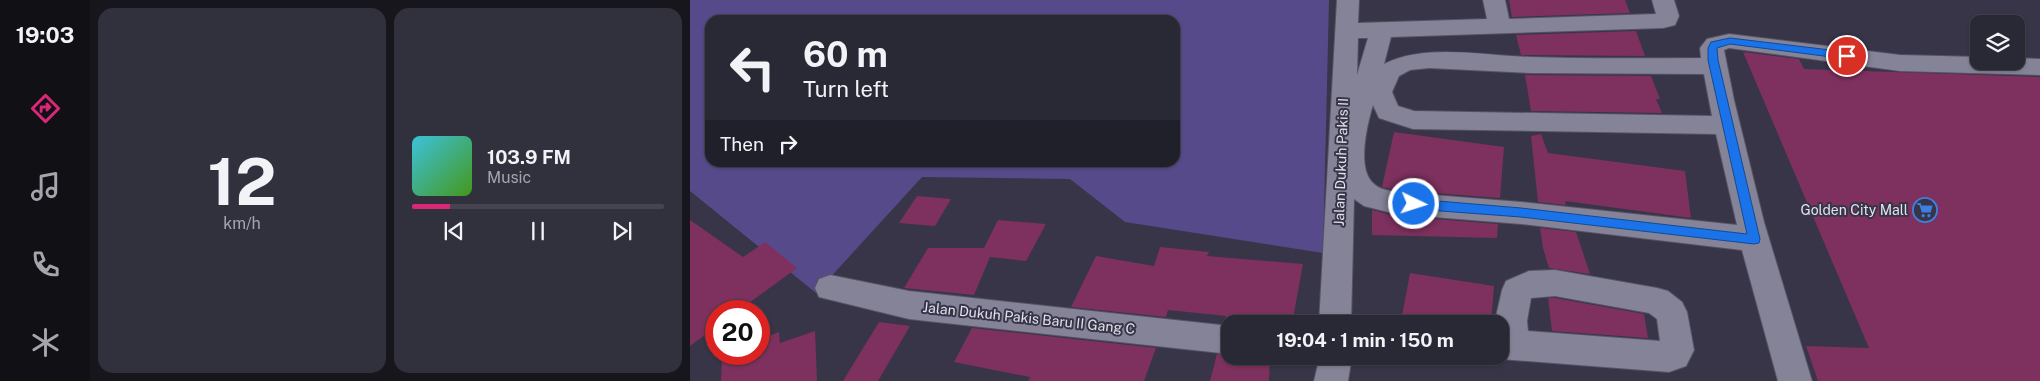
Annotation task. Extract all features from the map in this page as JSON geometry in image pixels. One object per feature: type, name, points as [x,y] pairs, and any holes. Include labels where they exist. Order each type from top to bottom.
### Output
[{"type":"street","name":"Jalan Dukuh Pakis II","points":[[1335,315],[1348,0]]},
{"type":"street","points":[[1494,0],[1499,26]]},
{"type":"street","points":[[1346,31],[1663,21],[1667,20],[1668,16],[1663,0]]},
{"type":"street","points":[[1382,30],[1354,127],[1351,166],[1354,179],[1364,192],[1374,198],[1396,202],[1521,213],[1754,239]]},
{"type":"street","points":[[1795,381],[1775,320],[1754,239],[1714,66],[1712,48],[1714,44],[1730,41],[1900,63],[2040,67]]},
{"type":"street","points":[[1714,66],[1532,65],[1429,60],[1405,62],[1389,71],[1380,92],[1388,112],[1413,120],[1728,125]]},
{"type":"street","points":[[1555,283],[1657,301],[1671,312],[1678,350],[1675,355],[1669,358],[1506,344],[1517,290],[1530,284],[1555,283]]},
{"type":"street","name":"Jalan Dukuh Pakis Baru II Gang C","points":[[830,288],[910,305],[1221,339]]},
{"type":"street","points":[[1331,381],[1334,365]]},
{"type":"shaded area","points":[[690,0],[1329,0],[1323,253],[1125,222],[1070,179],[922,177],[816,293],[690,191]]},
{"type":"building","points":[[1509,0],[1625,0],[1630,13],[1512,17]]},
{"type":"building","points":[[1636,31],[1645,56],[1521,55],[1516,35]]},
{"type":"building","name":"Golden City Mall","points":[[1743,52],[1799,59],[1804,69],[2040,77],[2040,381],[1818,381],[1806,346],[1869,348]]},
{"type":"building","points":[[1525,75],[1651,76],[1660,99],[1656,99],[1662,113],[1531,111]]},
{"type":"building","points":[[1394,132],[1504,147],[1500,198],[1396,190],[1382,187]]},
{"type":"building","points":[[1541,134],[1548,153],[1685,171],[1691,218],[1565,201],[1566,205],[1538,202],[1531,136]]},
{"type":"building","points":[[917,196],[951,199],[935,226],[899,223]]},
{"type":"building","points":[[1372,210],[1396,216],[1498,224],[1497,238],[1372,235]]},
{"type":"building","points":[[690,220],[743,257],[765,242],[797,268],[753,300],[705,300],[705,335],[690,346]]},
{"type":"building","points":[[998,220],[1046,224],[1026,261],[990,257],[974,295],[904,288],[928,248],[984,248]]},
{"type":"building","points":[[1540,228],[1576,232],[1590,274],[1549,268]]},
{"type":"building","points":[[1160,247],[1209,252],[1207,256],[1303,264],[1294,315],[1221,315],[1168,310],[1166,317],[1071,307],[1096,256],[1154,266]]},
{"type":"building","points":[[1410,273],[1494,286],[1492,315],[1402,315]]},
{"type":"building","points":[[1548,298],[1644,314],[1648,338],[1552,331]]},
{"type":"building","points":[[879,322],[910,326],[878,381],[843,381]]},
{"type":"building","points":[[972,328],[1156,348],[1144,381],[1028,381],[1030,377],[954,362]]},
{"type":"building","points":[[815,331],[817,381],[721,381],[722,365],[770,365],[770,336],[779,332],[780,343]]},
{"type":"building","points":[[1217,354],[1221,354],[1221,365],[1270,365],[1269,381],[1210,381]]},
{"type":"place","name":"Golden City Mall","points":[[1925,210]]},
{"type":"route","points":[[1414,204],[1521,213],[1754,239],[1713,60],[1712,48],[1714,44],[1730,41],[1847,56]]}]
